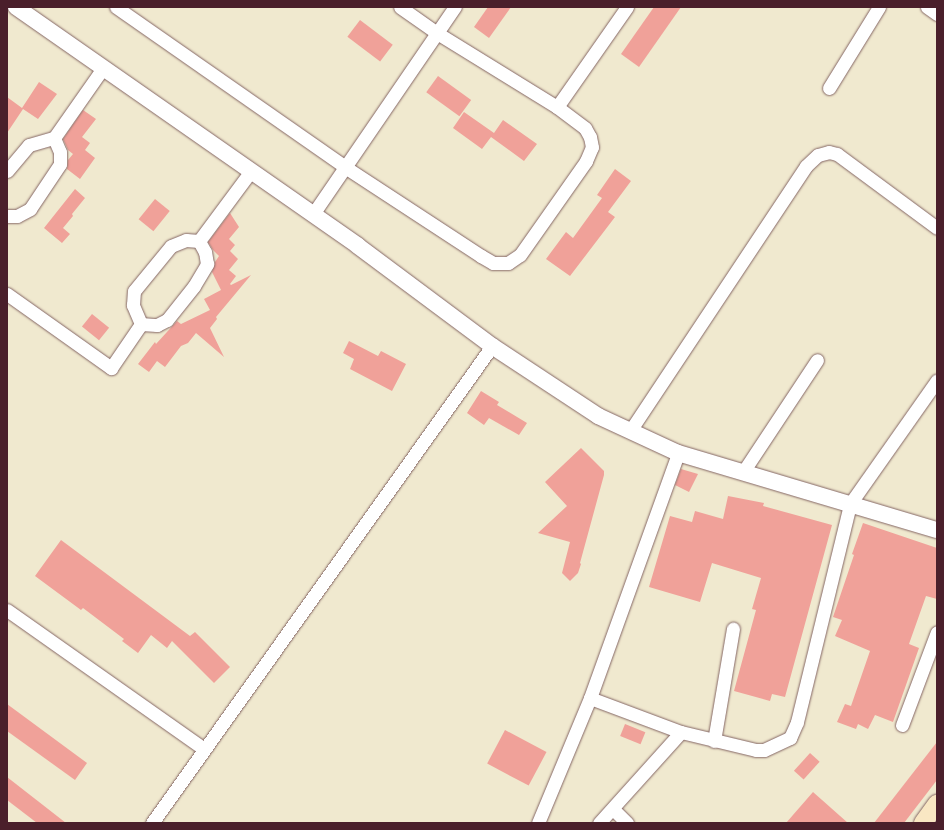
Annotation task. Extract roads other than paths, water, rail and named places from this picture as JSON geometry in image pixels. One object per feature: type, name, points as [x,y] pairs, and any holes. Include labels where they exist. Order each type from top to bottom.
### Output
[{"type":"main road","points":[[923,823],[937,804]]},
{"type":"street","points":[[16,7],[313,214],[492,346],[598,416],[678,453],[937,530]]},
{"type":"street","points":[[116,7],[345,167],[481,256],[493,263],[508,263],[520,255],[586,161],[592,147],[590,137],[585,128],[557,107],[438,33],[400,7]]},
{"type":"street","points":[[313,214],[455,7]]},
{"type":"street","points":[[557,107],[627,7]]},
{"type":"street","points":[[828,88],[879,7]]},
{"type":"street","points":[[927,7],[937,14]]},
{"type":"street","points":[[7,171],[29,146],[54,138],[103,68]]},
{"type":"street","points":[[7,216],[17,216],[30,209],[60,164],[60,152],[54,138]]},
{"type":"street","points":[[630,431],[806,166],[818,155],[828,152],[836,154],[937,228]]},
{"type":"street","points":[[199,241],[251,171]]},
{"type":"street","points":[[141,324],[133,305],[134,291],[170,246],[186,240],[199,241]]},
{"type":"street","points":[[141,324],[157,325],[167,320],[194,286],[207,264],[199,241]]},
{"type":"street","points":[[7,294],[111,368],[141,324]]},
{"type":"street","points":[[152,823],[492,346]]},
{"type":"street","points":[[743,472],[817,360]]},
{"type":"street","points":[[590,698],[681,732],[756,750],[764,750],[790,738],[797,722],[850,504],[937,380]]},
{"type":"street","points":[[538,823],[590,698],[678,453]]},
{"type":"street","points":[[7,610],[204,749]]},
{"type":"street","points":[[714,740],[733,629]]},
{"type":"street","points":[[902,725],[937,632]]},
{"type":"street","points":[[599,823],[681,732]]},
{"type":"street","points":[[613,809],[626,823]]}]
